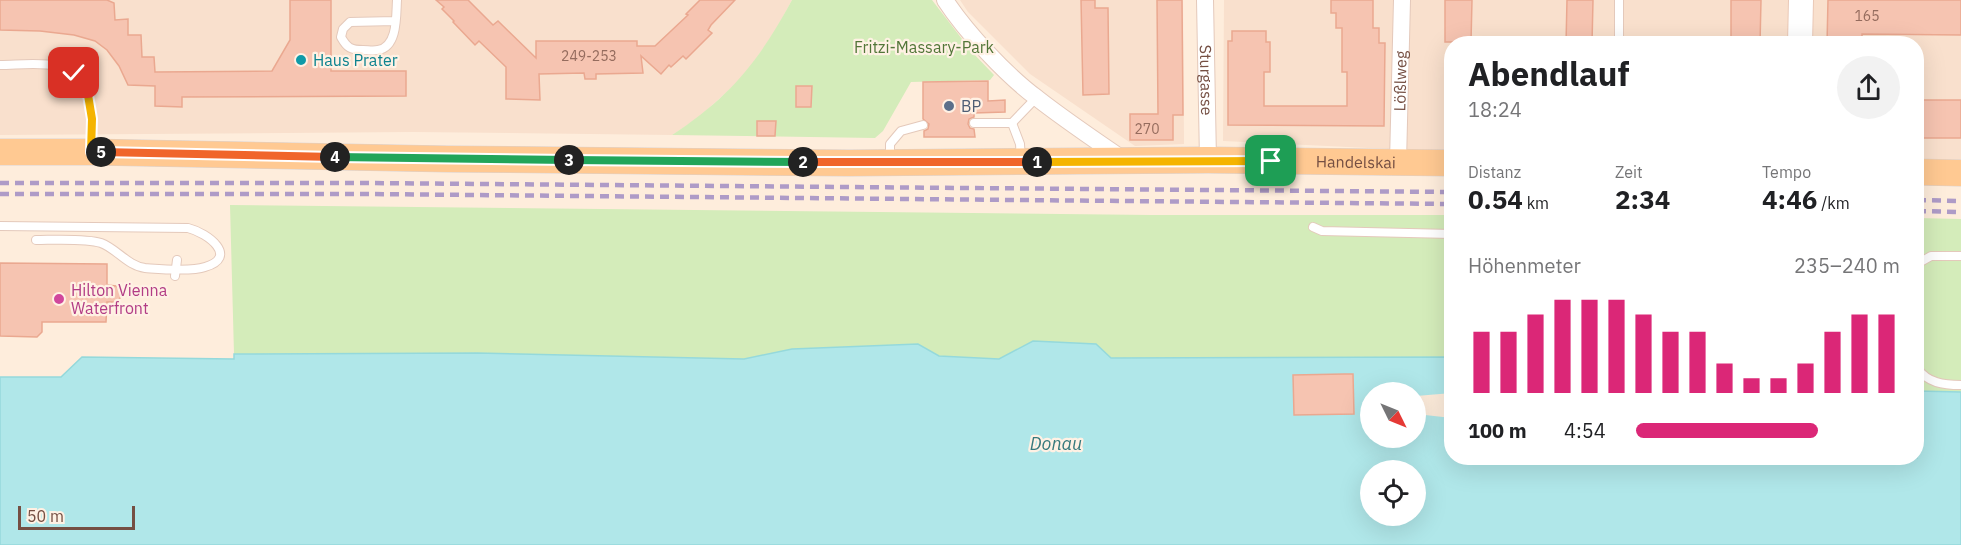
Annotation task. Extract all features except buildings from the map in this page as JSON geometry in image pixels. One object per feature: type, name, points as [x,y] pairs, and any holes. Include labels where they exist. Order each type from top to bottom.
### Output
[{"type":"main road","points":[[1786,0],[1786,36]]},
{"type":"main road","points":[[1800,36],[1801,0]]},
{"type":"main road","name":"Handelskai","points":[[0,153],[91,152],[447,159],[891,163],[1208,160],[1444,163]]},
{"type":"main road","points":[[1924,172],[1961,173]]},
{"type":"street","points":[[945,0],[958,20],[1020,84],[1036,98],[1125,161]]},
{"type":"street","name":"Sturgasse","points":[[1205,0],[1208,160]]},
{"type":"street","name":"Lößlweg","points":[[1398,162],[1402,0]]},
{"type":"lane","points":[[395,21],[350,22],[343,29],[341,37],[345,45],[353,50],[380,50],[387,46],[395,21],[397,0]]},
{"type":"lane","points":[[1619,0],[1619,36]]},
{"type":"lane","points":[[0,65],[55,65],[74,73],[87,89],[92,119],[91,152]]},
{"type":"lane","points":[[974,123],[1012,123],[1036,98]]},
{"type":"lane","points":[[1012,123],[1020,144],[1021,163]]},
{"type":"lane","points":[[891,163],[890,144],[901,130],[923,125]]},
{"type":"lane","points":[[0,226],[188,228],[208,235],[216,242],[219,254],[214,264],[199,269],[143,268],[132,264],[98,242],[36,240]]},
{"type":"lane","points":[[1313,227],[1322,231],[1444,234]]},
{"type":"lane","points":[[1924,260],[1931,256],[1961,256]]},
{"type":"lane","points":[[1924,376],[1939,385],[1961,385]]},
{"type":"shaded area","points":[[0,0],[792,0],[774,33],[743,77],[698,118],[672,135],[413,132],[0,135]]},
{"type":"shaded area","points":[[960,0],[1183,0],[1184,144],[1135,146],[1030,74],[968,12]]},
{"type":"shaded area","points":[[1224,0],[1961,0],[1961,176],[1924,174],[1924,36],[1444,36],[1444,152],[1223,141]]},
{"type":"green space","name":"Fritzi-Massary-Park","points":[[792,0],[932,0],[972,52],[994,75],[990,80],[911,82],[883,131],[875,138],[672,135],[727,92],[755,60]]},
{"type":"green space","points":[[230,205],[1151,215],[1444,215],[1444,357],[1111,358],[1096,344],[1033,341],[999,359],[939,356],[918,344],[792,349],[744,359],[477,353],[234,354]]},
{"type":"green space","points":[[1924,218],[1961,219],[1961,392],[1924,391]]},
{"type":"water","name":"Donau","points":[[1033,341],[1096,344],[1111,358],[1444,357],[1444,465],[1924,465],[1924,391],[1961,392],[1961,545],[0,545],[0,377],[61,377],[82,357],[234,359],[234,354],[477,353],[744,359],[792,349],[918,344],[939,356],[999,359]]},
{"type":"pier","points":[[1444,394],[1444,417],[1426,415],[1426,395]]},
{"type":"railway","points":[[0,183],[365,183],[1444,192]]},
{"type":"railway","points":[[0,194],[366,194],[1444,204]]},
{"type":"railway","points":[[1924,200],[1961,201]]},
{"type":"railway","points":[[1924,211],[1961,212]]},
{"type":"place","name":"Haus Prater","points":[[301,60]]},
{"type":"place","name":"BP","points":[[949,106]]},
{"type":"place","name":"Hilton Vienna Waterfront","points":[[59,299]]},
{"type":"route","points":[[74,73],[87,89],[92,119],[91,152],[447,159],[849,163],[1271,161]]}]
